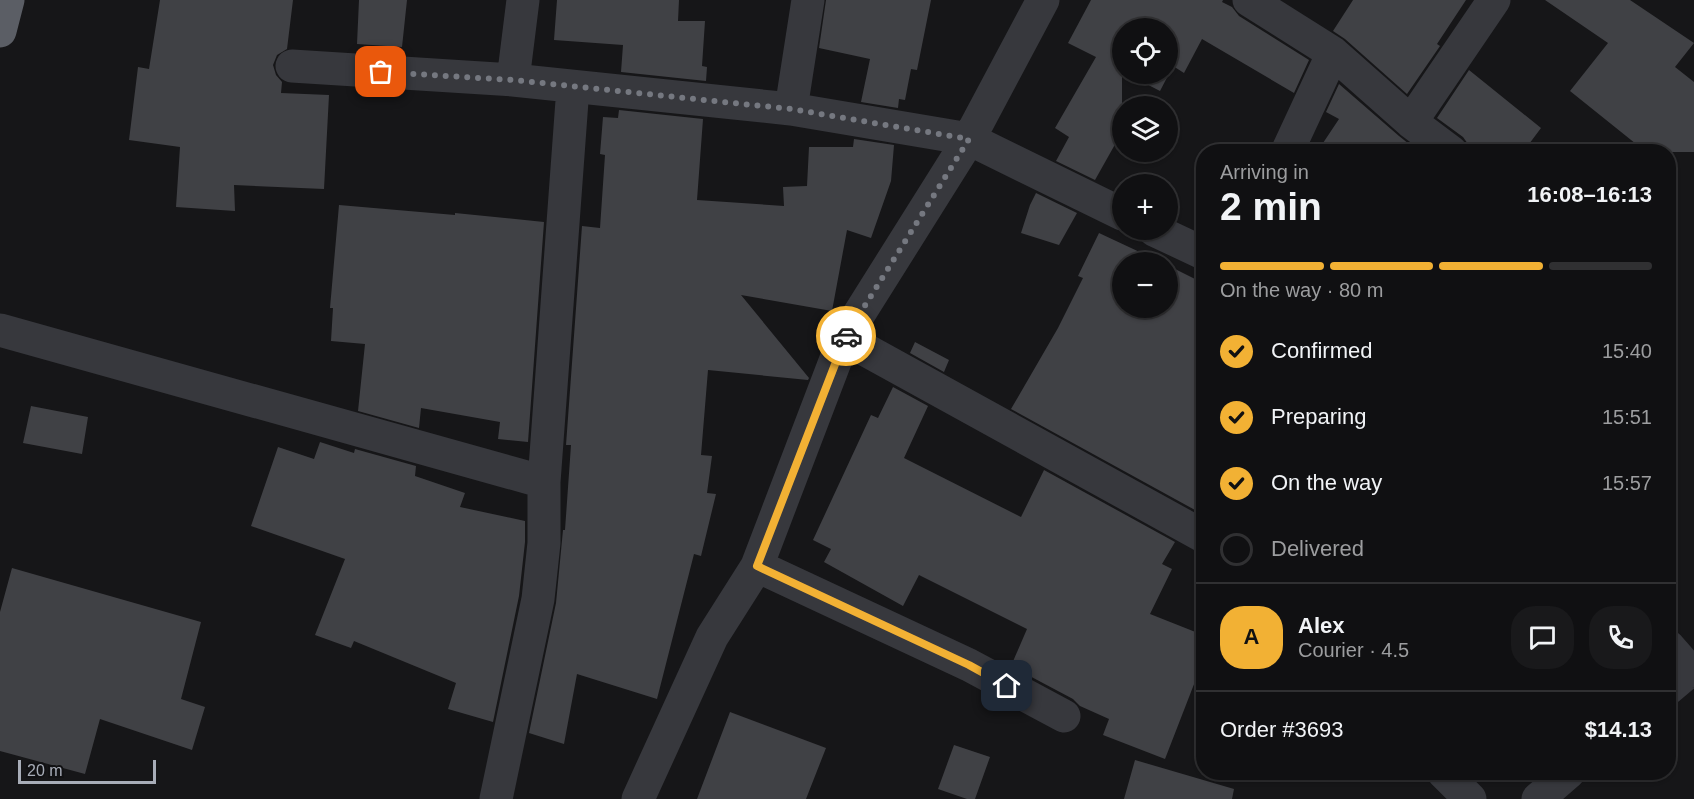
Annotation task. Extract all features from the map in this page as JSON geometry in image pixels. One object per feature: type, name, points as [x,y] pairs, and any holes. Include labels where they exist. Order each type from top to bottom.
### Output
[{"type":"highway","points":[[0,31],[8,0]]},
{"type":"street","points":[[513,80],[523,0]]},
{"type":"street","points":[[791,109],[808,0]]},
{"type":"street","points":[[638,799],[712,637],[757,566],[844,338],[969,139],[1043,0]]},
{"type":"street","points":[[1249,0],[1333,53],[1441,144]]},
{"type":"street","points":[[1412,122],[1494,0]]},
{"type":"street","points":[[1291,144],[1333,53]]},
{"type":"street","points":[[292,66],[513,80],[791,109],[969,139],[1112,209]]},
{"type":"street","points":[[496,799],[542,571],[544,482],[573,87]]},
{"type":"street","points":[[1175,240],[1196,250]]},
{"type":"street","points":[[0,330],[544,482]]},
{"type":"street","points":[[844,338],[1196,529]]},
{"type":"street","points":[[757,566],[969,665],[1064,716]]},
{"type":"street","points":[[1676,661],[1684,676]]},
{"type":"street","points":[[1451,780],[1470,799]]},
{"type":"street","points":[[1538,799],[1560,780]]},
{"type":"building","points":[[160,0],[293,0],[287,49],[277,55],[273,65],[276,75],[282,82],[281,93],[329,95],[324,189],[234,185],[235,211],[176,207],[180,147],[129,140],[138,67],[149,69]]},
{"type":"building","points":[[359,0],[407,0],[402,47],[357,44]]},
{"type":"building","points":[[557,0],[679,0],[678,21],[705,21],[702,66],[707,67],[706,81],[621,72],[623,45],[554,40]]},
{"type":"building","points":[[826,0],[931,0],[917,70],[911,69],[905,100],[899,99],[898,108],[861,102],[870,59],[819,48]]},
{"type":"building","points":[[1091,0],[1223,0],[1222,2],[1232,7],[1239,16],[1309,60],[1294,93],[1202,39],[1184,73],[1178,69],[1178,18],[1112,18],[1112,84],[1122,84],[1122,96],[1112,96],[1112,150],[1095,180],[1056,161],[1069,137],[1055,128],[1096,57],[1068,43]]},
{"type":"building","points":[[1353,0],[1466,0],[1437,44],[1440,46],[1407,94],[1333,31]]},
{"type":"building","points":[[1545,0],[1630,0],[1694,43],[1675,67],[1694,82],[1694,152],[1676,152],[1676,144],[1636,144],[1570,91],[1608,43]]},
{"type":"building","points":[[1469,70],[1541,128],[1529,144],[1468,144],[1463,137],[1437,118]]},
{"type":"building","points":[[1146,84],[1164,84],[1160,91]]},
{"type":"building","points":[[1339,84],[1409,144],[1322,144],[1339,119],[1326,112]]},
{"type":"building","points":[[619,110],[703,119],[697,200],[784,206],[783,187],[807,186],[809,147],[853,147],[854,139],[894,145],[891,181],[871,238],[847,230],[832,311],[741,295],[809,378],[808,380],[708,370],[701,455],[712,456],[707,493],[716,494],[701,556],[694,554],[657,699],[577,674],[564,744],[529,733],[556,603],[563,530],[565,530],[571,445],[566,445],[582,226],[600,228],[605,155],[600,154],[603,117],[618,118]]},
{"type":"building","points":[[1036,193],[1077,213],[1059,245],[1021,233]]},
{"type":"building","points":[[339,205],[544,222],[528,442],[498,439],[500,422],[421,408],[419,428],[358,411],[365,344],[331,341],[333,308],[330,308]]},
{"type":"building","points":[[1099,233],[1140,252],[1112,252],[1112,318],[1178,318],[1178,270],[1196,280],[1195,510],[1011,409],[1058,328],[1083,278],[1078,276]]},
{"type":"building","points":[[915,342],[949,360],[944,372],[910,353]]},
{"type":"building","points":[[893,387],[928,406],[904,458],[1021,517],[1044,470],[1175,542],[1162,564],[1172,569],[1150,614],[1196,632],[1196,679],[1165,759],[1103,735],[1109,719],[1080,706],[1073,699],[1011,666],[1027,629],[919,575],[903,606],[824,562],[831,549],[813,540],[871,415],[878,418]]},
{"type":"building","points":[[31,406],[88,417],[82,454],[23,443]]},
{"type":"building","points":[[320,442],[354,453],[355,449],[416,466],[415,476],[465,493],[460,507],[525,521],[519,596],[493,722],[448,709],[456,683],[354,641],[351,648],[315,635],[345,559],[251,526],[278,447],[314,459]]},
{"type":"building","points":[[12,568],[201,622],[181,699],[205,707],[192,750],[100,719],[85,774],[0,751],[0,612]]},
{"type":"building","points":[[730,712],[826,748],[806,799],[697,799]]},
{"type":"building","points":[[954,745],[990,757],[975,799],[967,799],[938,789]]},
{"type":"building","points":[[1135,760],[1196,778],[1196,780],[1234,789],[1232,799],[1124,799]]},
{"type":"way so far","points":[[381,72],[513,80],[791,109],[969,139],[846,336]]},
{"type":"route","points":[[846,336],[757,566],[969,665],[1007,686]]}]
